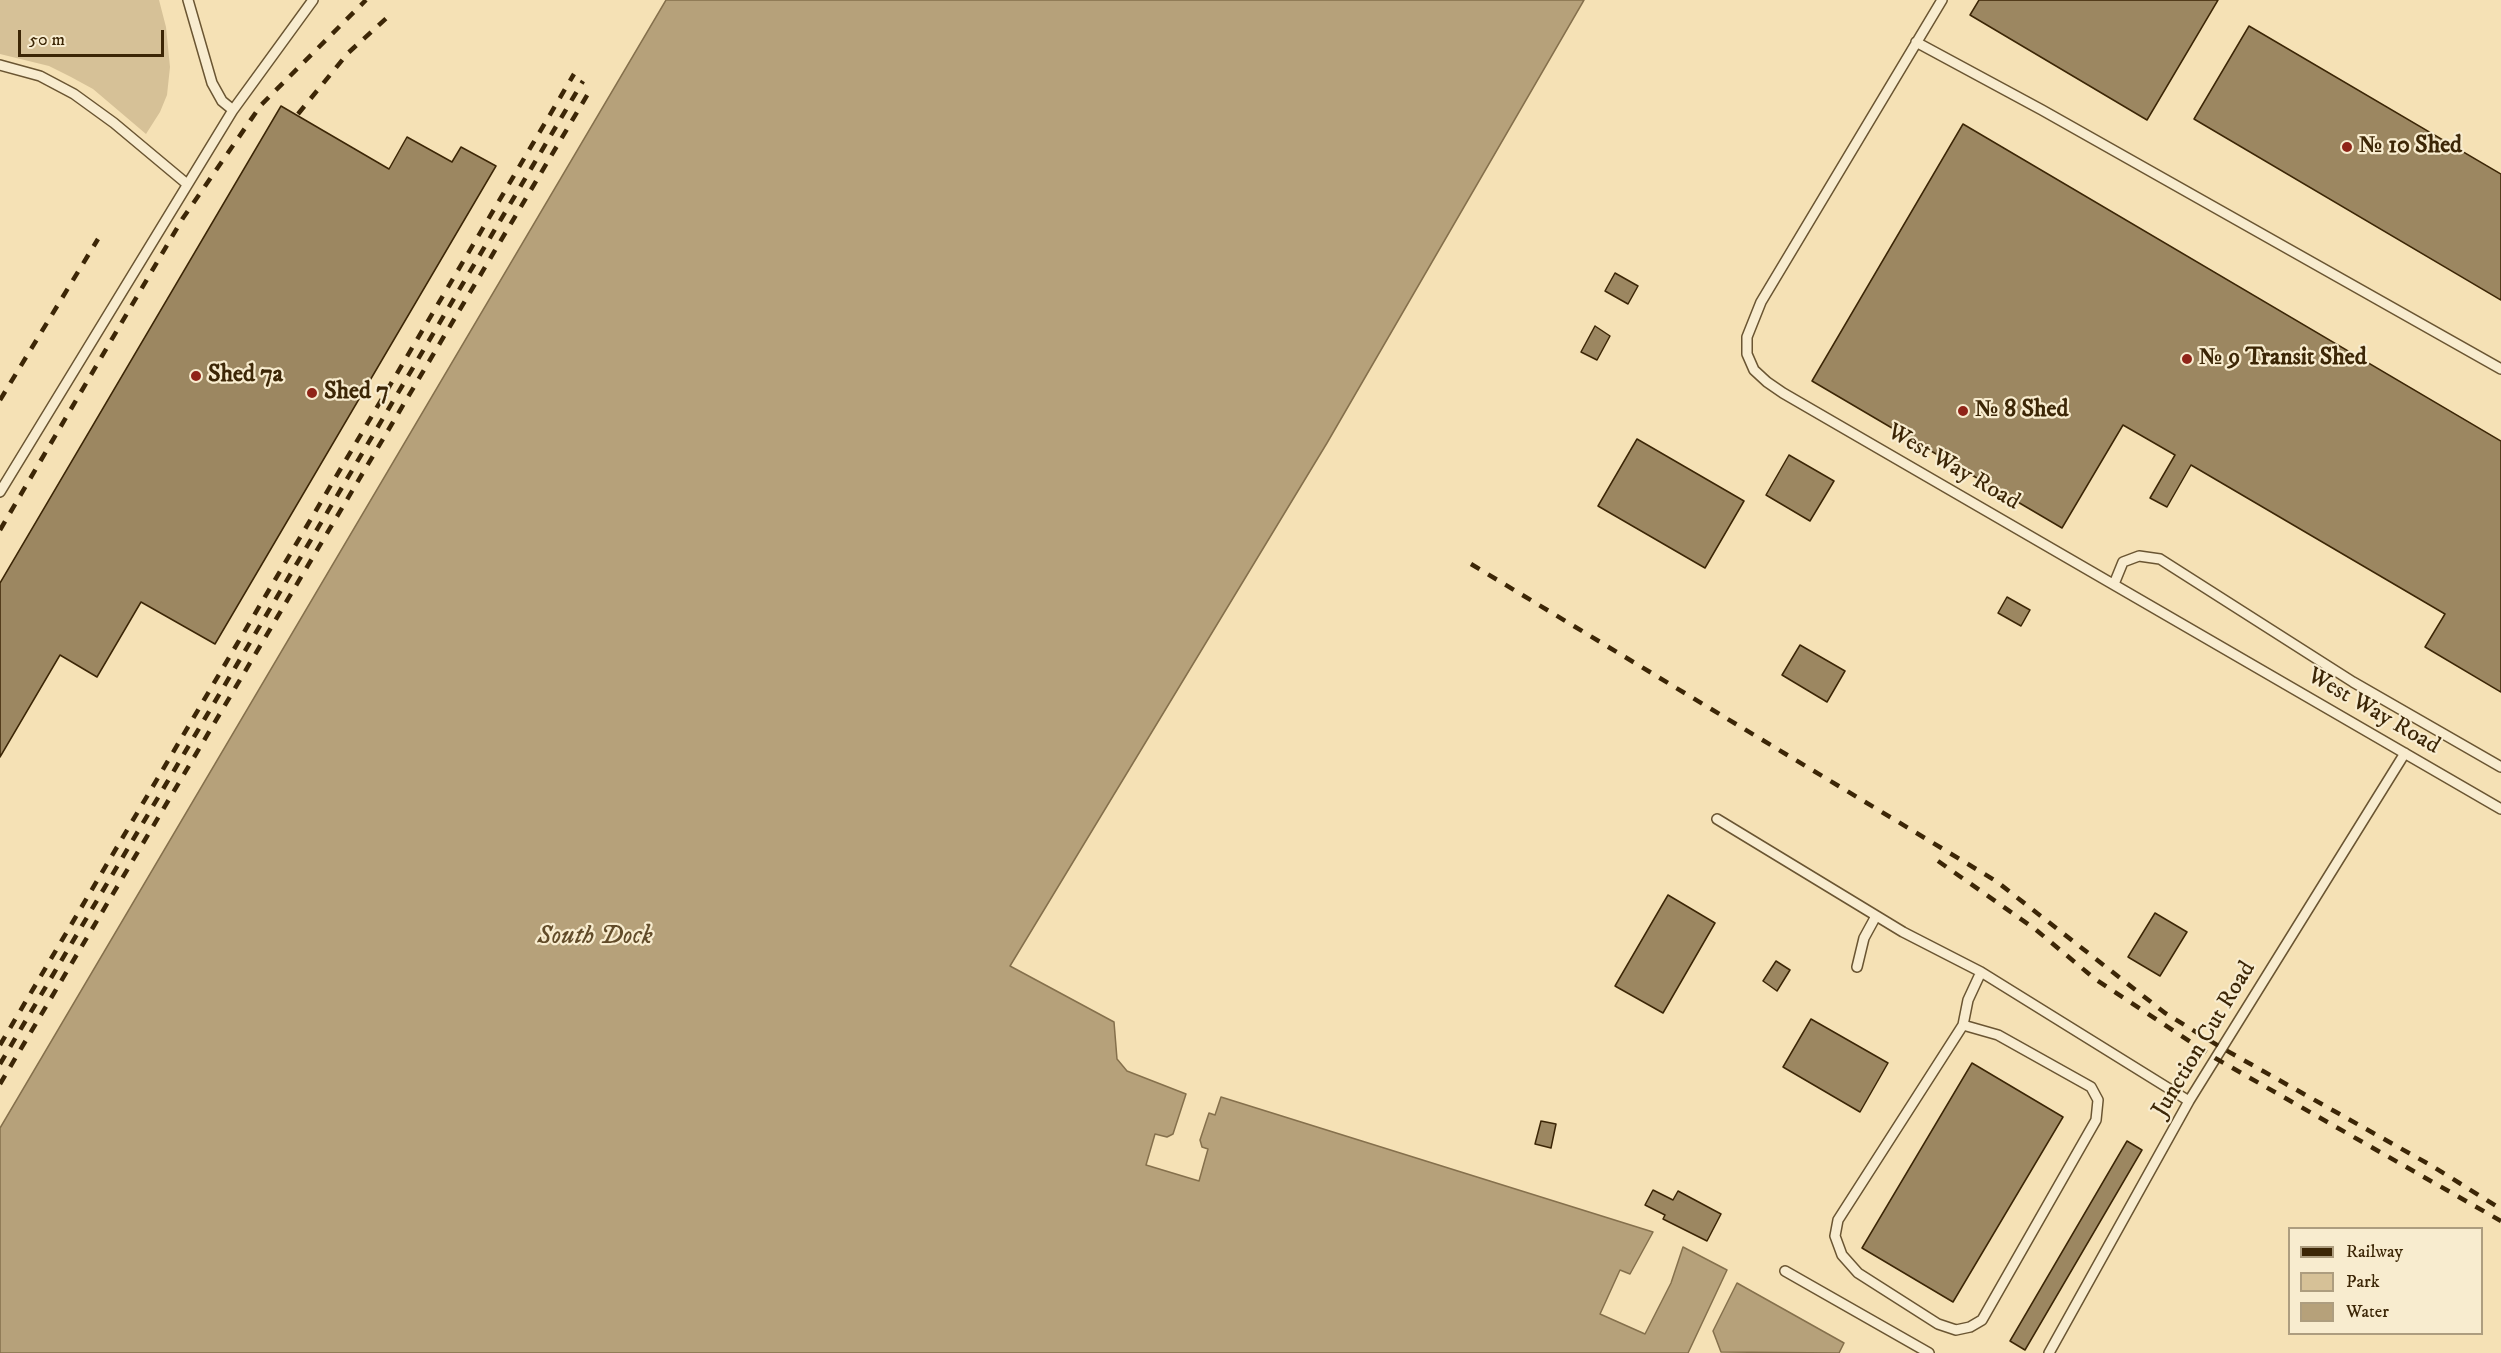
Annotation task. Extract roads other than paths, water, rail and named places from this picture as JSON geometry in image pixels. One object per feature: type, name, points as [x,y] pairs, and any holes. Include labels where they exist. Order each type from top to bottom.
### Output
[{"type":"lane","points":[[188,0],[212,83],[222,101],[232,110]]},
{"type":"lane","points":[[0,492],[232,110],[313,0]]},
{"type":"lane","name":"West Way Road","points":[[1942,0],[1761,302],[1747,337],[1748,354],[1754,370],[1783,393],[2501,809]]},
{"type":"lane","points":[[1916,42],[2042,110],[2501,369]]},
{"type":"lane","points":[[0,65],[40,76],[74,94],[114,123],[187,184]]},
{"type":"lane","points":[[2114,584],[2123,562],[2139,556],[2160,560],[2353,682],[2501,767]]},
{"type":"lane","name":"Junction Cut Road","points":[[2049,1353],[2189,1101],[2405,753]]},
{"type":"lane","points":[[1717,819],[1876,916],[1981,972],[2189,1101]]},
{"type":"lane","points":[[1857,967],[1864,938],[1876,916]]},
{"type":"lane","points":[[1963,1025],[1998,1035],[2091,1087],[2098,1100],[2096,1120],[1982,1320],[1970,1327],[1956,1330],[1938,1324],[1858,1273],[1842,1256],[1835,1236],[1838,1220],[1963,1025],[1968,1000],[1981,972]]},
{"type":"lane","points":[[1785,1271],[1929,1353]]},
{"type":"water","name":"South Dock","points":[[666,0],[1584,0],[1327,443],[1010,966],[1114,1022],[1117,1059],[1127,1071],[1186,1094],[1173,1134],[1167,1137],[1155,1134],[1146,1165],[1199,1181],[1208,1149],[1202,1147],[1200,1140],[1209,1113],[1215,1115],[1221,1097],[1653,1232],[1630,1274],[1620,1270],[1600,1314],[1645,1334],[1671,1283],[1683,1247],[1727,1270],[1688,1353],[0,1353],[0,1128]]},
{"type":"water","points":[[1737,1283],[1844,1343],[1839,1353],[1721,1352],[1713,1331]]},
{"type":"railway","points":[[0,530],[183,218],[261,105],[366,0]]},
{"type":"railway","points":[[298,114],[348,53],[391,14]]},
{"type":"railway","points":[[0,1045],[574,74]]},
{"type":"railway","points":[[0,1064],[583,81]]},
{"type":"railway","points":[[0,1084],[592,87]]},
{"type":"railway","points":[[0,400],[98,239]]},
{"type":"railway","points":[[1471,564],[1996,881],[2165,1013],[2222,1048],[2432,1166],[2501,1209]]},
{"type":"railway","points":[[1938,861],[2035,929],[2095,979],[2215,1058],[2501,1221]]},
{"type":"place","name":"№ 10 Shed","points":[[2347,147]]},
{"type":"place","name":"№ 9 Transit Shed","points":[[2187,359]]},
{"type":"place","name":"Shed 7a","points":[[196,376]]},
{"type":"place","name":"Shed 7","points":[[312,393]]},
{"type":"place","name":"№ 8 Shed","points":[[1963,411]]}]
